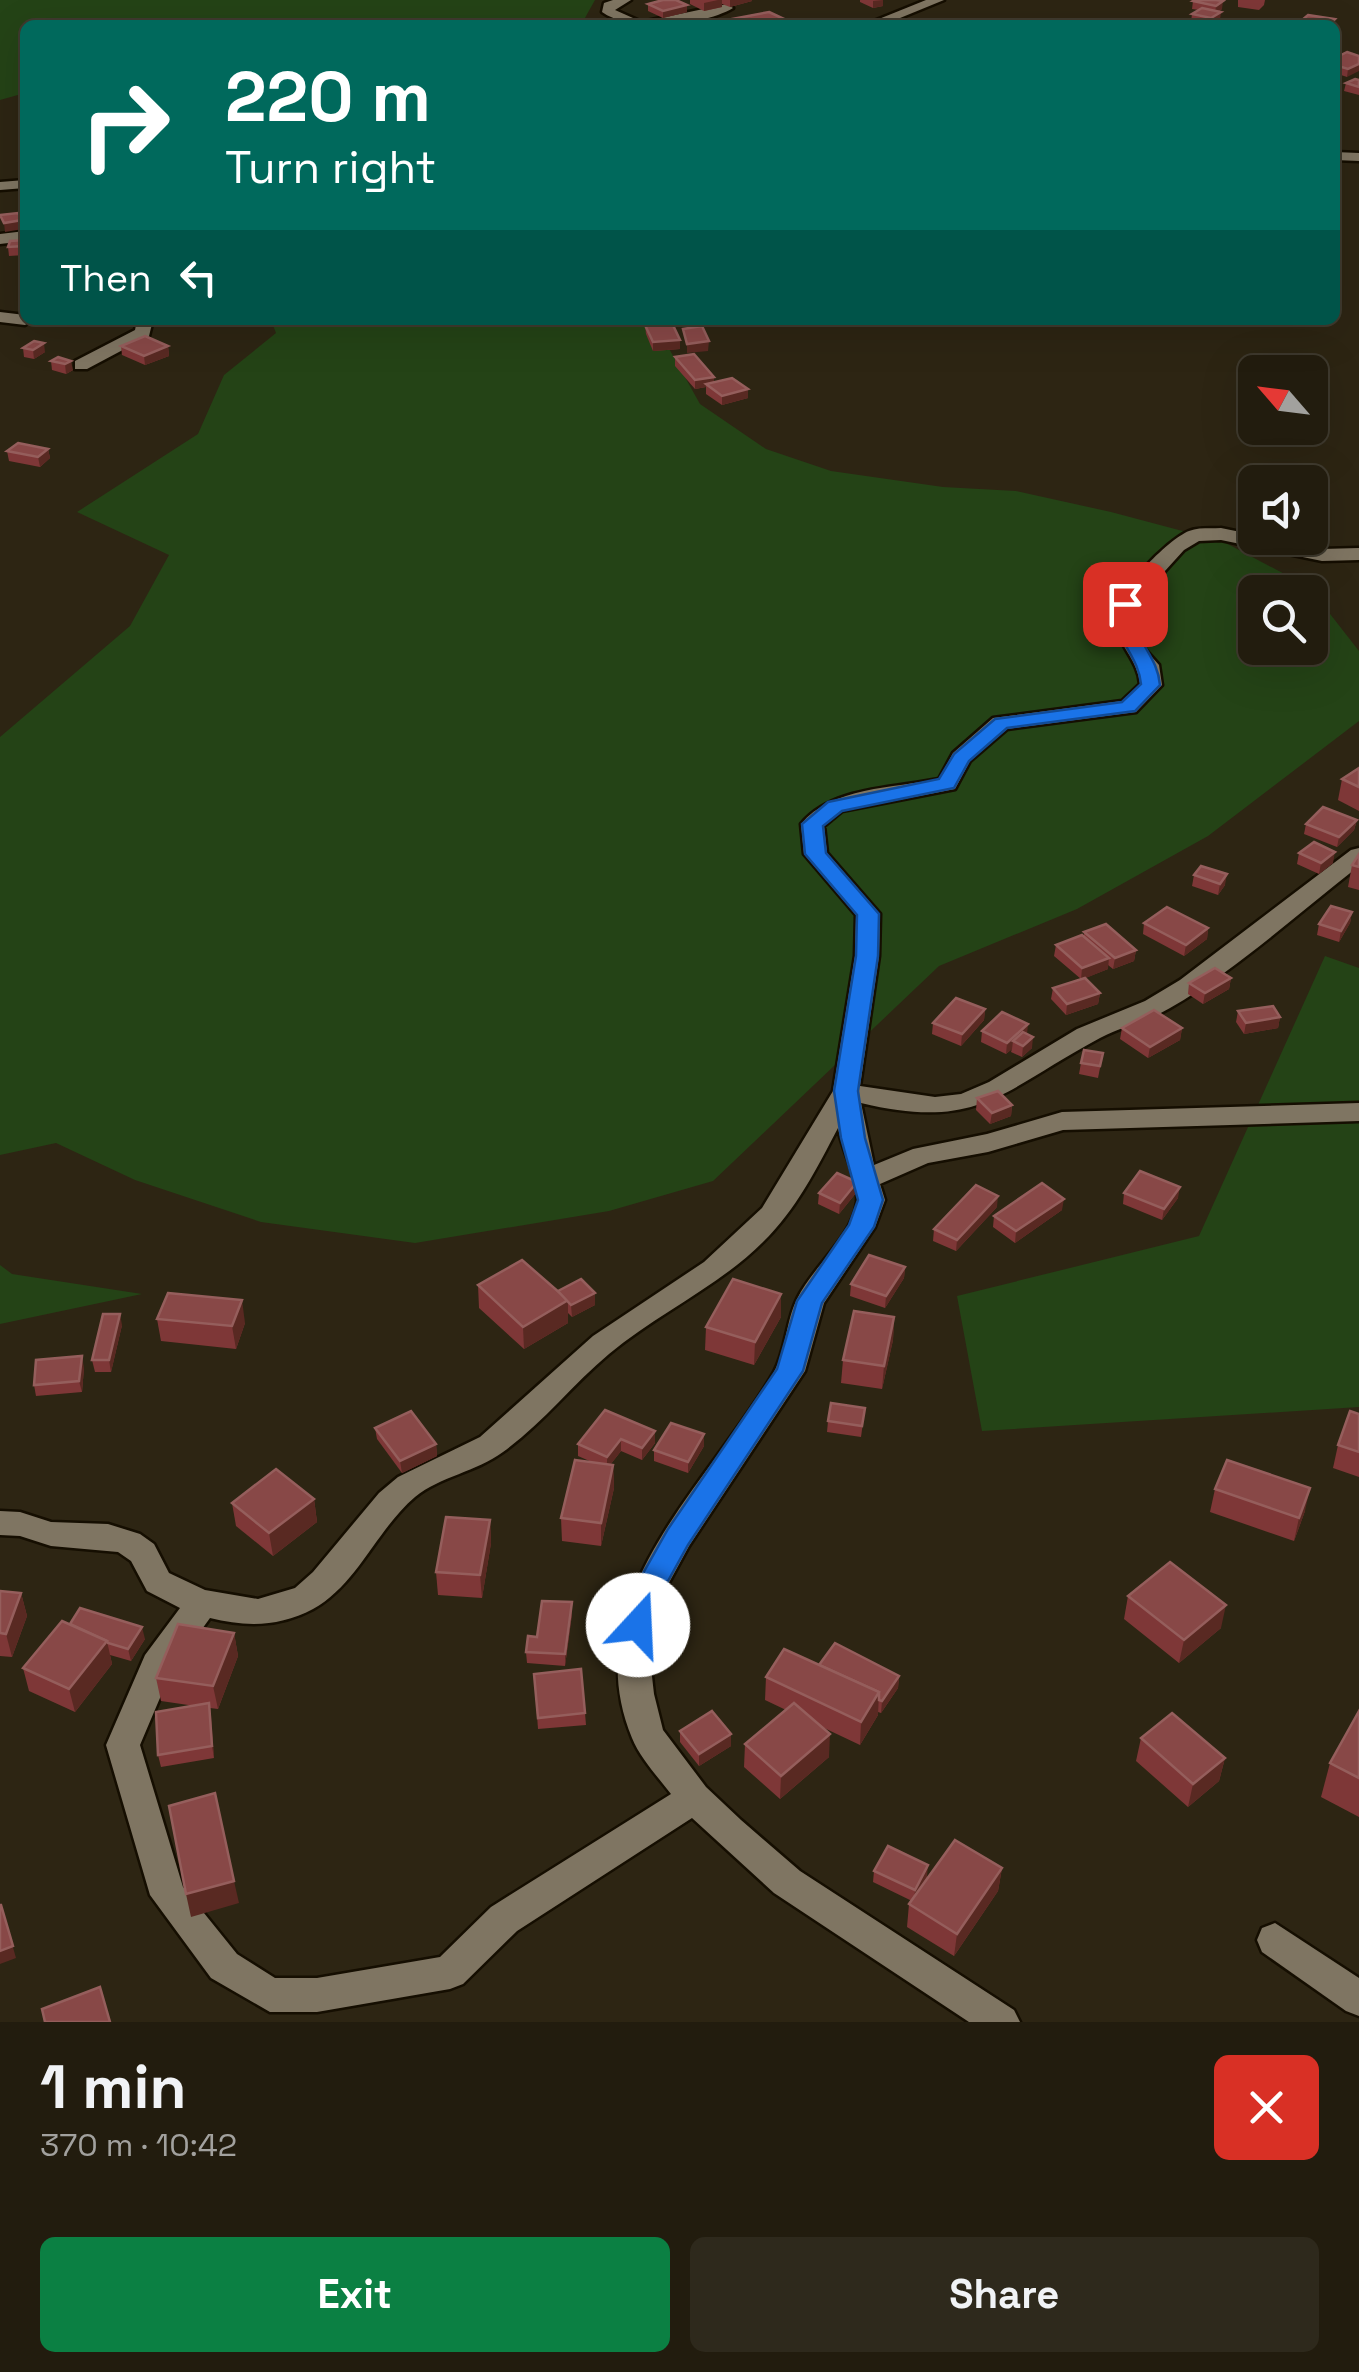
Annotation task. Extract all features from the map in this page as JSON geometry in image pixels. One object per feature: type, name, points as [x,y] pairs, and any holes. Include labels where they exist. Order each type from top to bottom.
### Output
[{"type":"street","points":[[625,0],[609,6],[608,12],[626,20]]},
{"type":"street","points":[[884,20],[938,0]]},
{"type":"street","points":[[670,20],[727,8]]},
{"type":"street","points":[[898,20],[910,9]]},
{"type":"street","points":[[81,365],[143,332],[144,325]]},
{"type":"street","points":[[1001,2022],[787,1882],[694,1798],[646,1734],[632,1650],[642,1600],[678,1537],[790,1371],[810,1301],[861,1227],[871,1200],[853,1138],[846,1091],[867,956],[868,914],[816,854],[812,824],[836,806],[947,784],[961,758],[1002,723],[1128,707],[1151,685],[1149,665],[1133,648],[1124,619],[1125,604],[1177,546],[1194,535],[1221,534],[1322,555],[1359,554]]},
{"type":"street","points":[[846,1091],[914,1107],[964,1102],[1054,1059],[1087,1035],[1160,1004],[1232,956],[1359,855]]},
{"type":"street","points":[[0,1522],[10,1521],[54,1534],[106,1535],[140,1550],[159,1584],[202,1603],[258,1612],[295,1606],[320,1590],[377,1511],[411,1484],[488,1448],[548,1399],[600,1345],[722,1261],[772,1215],[846,1091]]},
{"type":"street","points":[[865,1180],[922,1155],[988,1143],[1062,1122],[1359,1112]]},
{"type":"street","points":[[202,1603],[156,1665],[123,1745],[168,1895],[224,1966],[270,1994],[317,1995],[450,1972],[504,1919],[694,1798]]},
{"type":"street","points":[[1275,1940],[1359,1998]]},
{"type":"green space","points":[[0,0],[595,0],[584,20],[20,20],[20,94],[0,100]]},
{"type":"green space","points":[[273,325],[656,325],[700,404],[766,449],[831,471],[943,487],[1016,491],[1111,512],[1224,542],[1238,549],[1238,555],[1249,555],[1286,575],[1238,575],[1238,665],[1328,665],[1328,611],[1359,651],[1359,721],[1208,836],[1077,909],[939,966],[713,1181],[609,1211],[415,1243],[261,1222],[135,1180],[56,1143],[0,1155],[0,737],[130,626],[169,555],[77,512],[198,434],[224,375],[276,333]]},
{"type":"green space","points":[[1325,956],[1359,968],[1359,1407],[982,1431],[957,1296],[1199,1236]]},
{"type":"green space","points":[[0,1265],[12,1274],[142,1294],[0,1324]]},
{"type":"building","points":[[663,0],[687,5],[663,11],[648,4]]},
{"type":"building","points":[[1195,0],[1223,1],[1216,6]]},
{"type":"building","points":[[1202,8],[1221,12],[1211,18],[1192,14]]},
{"type":"building","points":[[769,12],[784,19],[780,20],[727,20]]},
{"type":"building","points":[[1308,15],[1335,19],[1334,20],[1302,20]]},
{"type":"building","points":[[1347,52],[1359,56],[1359,64],[1348,69],[1340,67],[1340,56]]},
{"type":"building","points":[[18,213],[20,220],[4,223],[0,215]]},
{"type":"building","points":[[20,240],[20,246],[8,247],[10,241]]},
{"type":"building","points":[[645,325],[673,325],[680,340],[653,342]]},
{"type":"building","points":[[702,326],[709,341],[687,344],[683,329]]},
{"type":"building","points":[[145,336],[168,346],[144,356],[121,346]]},
{"type":"building","points":[[34,341],[44,343],[33,350],[23,348]]},
{"type":"building","points":[[694,354],[714,377],[695,380],[675,357]]},
{"type":"building","points":[[58,357],[71,361],[51,361]]},
{"type":"building","points":[[732,378],[748,389],[722,396],[706,384]]},
{"type":"building","points":[[18,443],[48,449],[38,457],[7,451]]},
{"type":"building","points":[[1359,768],[1359,787],[1342,779]]},
{"type":"building","points":[[1323,807],[1357,820],[1339,837],[1306,824]]},
{"type":"building","points":[[1314,842],[1335,852],[1321,863],[1299,853]]},
{"type":"building","points":[[1201,866],[1227,874],[1220,884],[1194,875]]},
{"type":"building","points":[[1331,906],[1352,912],[1341,931],[1319,924]]},
{"type":"building","points":[[1167,907],[1208,928],[1186,945],[1144,923]]},
{"type":"building","points":[[1106,924],[1136,950],[1115,958],[1084,932]]},
{"type":"building","points":[[1082,935],[1109,958],[1082,968],[1056,945]]},
{"type":"building","points":[[1215,968],[1231,978],[1205,993],[1189,983]]},
{"type":"building","points":[[1085,978],[1100,993],[1067,1004],[1053,988]]},
{"type":"building","points":[[956,998],[985,1009],[962,1034],[933,1023]]},
{"type":"building","points":[[1273,1006],[1280,1017],[1246,1023],[1238,1011]]},
{"type":"building","points":[[1154,1010],[1182,1028],[1150,1047],[1122,1028]]},
{"type":"building","points":[[1002,1012],[1028,1024],[1007,1043],[982,1031]]},
{"type":"building","points":[[1023,1032],[1033,1037],[1023,1046],[1013,1041]]},
{"type":"building","points":[[1084,1050],[1103,1053],[1100,1066],[1081,1063]]},
{"type":"building","points":[[998,1091],[1012,1105],[992,1113],[977,1098]]},
{"type":"building","points":[[1140,1171],[1180,1187],[1164,1209],[1124,1193]]},
{"type":"building","points":[[837,1173],[857,1182],[840,1203],[819,1193]]},
{"type":"building","points":[[1042,1183],[1064,1199],[1016,1231],[994,1216]]},
{"type":"building","points":[[976,1185],[998,1196],[957,1240],[934,1229]]},
{"type":"building","points":[[869,1255],[905,1267],[886,1296],[851,1284]]},
{"type":"building","points":[[522,1260],[568,1300],[523,1327],[478,1285]]},
{"type":"building","points":[[581,1279],[595,1293],[571,1305],[558,1291]]},
{"type":"building","points":[[733,1279],[781,1294],[755,1342],[706,1327]]},
{"type":"building","points":[[168,1293],[242,1300],[232,1326],[157,1319]]},
{"type":"building","points":[[854,1311],[894,1317],[884,1366],[843,1360]]},
{"type":"building","points":[[103,1314],[120,1314],[109,1360],[92,1360]]},
{"type":"building","points":[[82,1356],[79,1381],[34,1385],[36,1360]]},
{"type":"building","points":[[831,1403],[865,1408],[862,1426],[828,1421]]},
{"type":"building","points":[[605,1410],[655,1431],[642,1448],[621,1439],[607,1457],[578,1444]]},
{"type":"building","points":[[411,1411],[436,1444],[400,1461],[375,1428]]},
{"type":"building","points":[[1350,1411],[1359,1414],[1359,1452],[1338,1445]]},
{"type":"building","points":[[671,1423],[704,1434],[688,1462],[654,1450]]},
{"type":"building","points":[[575,1460],[613,1465],[601,1523],[561,1518]]},
{"type":"building","points":[[1227,1460],[1310,1488],[1299,1518],[1215,1489]]},
{"type":"building","points":[[276,1469],[314,1499],[269,1533],[232,1503]]},
{"type":"building","points":[[446,1517],[490,1520],[480,1575],[436,1572]]},
{"type":"building","points":[[1170,1562],[1226,1605],[1184,1640],[1128,1596]]},
{"type":"building","points":[[0,1591],[21,1593],[6,1634],[0,1633]]},
{"type":"building","points":[[542,1601],[572,1602],[565,1654],[526,1652],[528,1636],[537,1637]]},
{"type":"building","points":[[80,1608],[142,1627],[128,1649],[108,1643],[70,1624]]},
{"type":"building","points":[[62,1621],[107,1641],[69,1689],[23,1668]]},
{"type":"building","points":[[178,1624],[234,1633],[213,1686],[156,1678]]},
{"type":"building","points":[[835,1643],[899,1676],[882,1701],[879,1692],[819,1665]]},
{"type":"building","points":[[784,1649],[879,1692],[861,1722],[766,1677]]},
{"type":"building","points":[[581,1669],[585,1713],[538,1718],[534,1674]]},
{"type":"building","points":[[209,1703],[212,1746],[158,1755],[156,1712]]},
{"type":"building","points":[[794,1703],[830,1734],[781,1776],[745,1744]]},
{"type":"building","points":[[712,1711],[731,1734],[699,1754],[680,1731]]},
{"type":"building","points":[[1359,1711],[1359,1778],[1330,1763]]},
{"type":"building","points":[[1172,1713],[1225,1758],[1193,1784],[1141,1738]]},
{"type":"building","points":[[215,1793],[234,1881],[186,1894],[169,1806]]},
{"type":"building","points":[[955,1840],[1002,1868],[957,1934],[909,1904]]},
{"type":"building","points":[[888,1846],[928,1865],[915,1890],[874,1871]]},
{"type":"building","points":[[0,1905],[13,1946],[0,1951]]},
{"type":"building","points":[[100,1987],[110,2022],[45,2022],[42,2009]]},
{"type":"route","points":[[638,1625],[642,1600],[678,1537],[790,1371],[810,1301],[861,1227],[871,1200],[853,1138],[846,1091],[867,956],[868,914],[816,854],[812,824],[836,806],[947,784],[961,758],[1002,723],[1128,707],[1151,685],[1149,665],[1133,648],[1124,619],[1125,604]]}]
